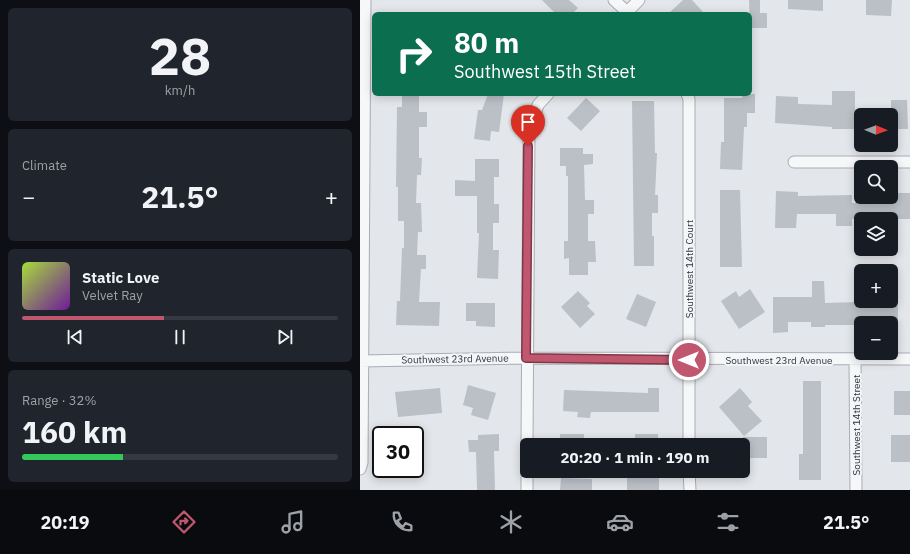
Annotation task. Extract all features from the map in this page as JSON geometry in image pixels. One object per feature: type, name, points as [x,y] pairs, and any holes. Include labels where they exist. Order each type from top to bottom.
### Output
[{"type":"street","points":[[360,469],[362,463],[361,207],[365,0]]},
{"type":"street","points":[[614,0],[626,12]]},
{"type":"street","points":[[628,12],[639,0]]},
{"type":"street","points":[[527,438],[526,358],[529,131],[538,105],[546,96]]},
{"type":"street","name":"Southwest 14th Court","points":[[687,96],[689,105],[689,438]]},
{"type":"street","points":[[794,162],[910,162]]},
{"type":"street","name":"Southwest 23rd Avenue","points":[[361,361],[526,358],[854,360]]},
{"type":"street","name":"Southwest 23rd Avenue","points":[[898,359],[910,359]]},
{"type":"street","name":"Southwest 14th Street","points":[[855,360],[856,490]]},
{"type":"street","points":[[527,478],[528,490]]},
{"type":"street","points":[[690,478],[690,490]]},
{"type":"building","points":[[542,0],[569,0],[578,8],[574,12],[554,12]]},
{"type":"building","points":[[683,0],[692,0],[703,12],[670,12]]},
{"type":"building","points":[[749,0],[760,0],[760,13],[767,13],[767,28],[752,28],[752,12],[749,12]]},
{"type":"building","points":[[788,0],[823,0],[823,11],[788,9]]},
{"type":"building","points":[[866,0],[892,0],[891,16],[866,15]]},
{"type":"building","points":[[832,91],[855,91],[854,129],[832,129],[832,127],[775,123],[776,96],[798,97],[798,104],[832,105]]},
{"type":"building","points":[[752,94],[755,94],[755,113],[747,113],[747,127],[744,127],[742,170],[720,169],[721,142],[724,142],[724,98],[742,98],[742,96],[752,96]]},
{"type":"building","points":[[402,96],[419,96],[419,112],[427,112],[427,127],[419,127],[419,158],[422,158],[421,175],[417,175],[416,203],[421,203],[422,232],[418,232],[417,255],[426,255],[426,269],[421,269],[419,302],[440,302],[439,326],[396,325],[397,301],[400,301],[402,248],[404,248],[404,221],[398,221],[398,187],[396,187],[397,107],[402,107]]},
{"type":"building","points":[[487,96],[504,96],[499,132],[491,131],[490,141],[474,139],[478,110],[482,110]]},
{"type":"building","points":[[586,98],[600,111],[581,131],[567,118]]},
{"type":"building","points":[[891,100],[907,100],[908,129],[898,129],[898,108],[891,108]]},
{"type":"building","points":[[632,101],[654,101],[655,153],[657,153],[655,195],[658,195],[658,213],[652,213],[654,266],[634,266]]},
{"type":"building","points":[[560,148],[583,148],[583,154],[593,154],[593,164],[584,165],[585,200],[594,200],[594,214],[588,214],[588,241],[595,241],[596,262],[588,262],[588,275],[569,275],[569,258],[564,259],[564,241],[568,241],[568,176],[566,176],[566,166],[560,166]]},
{"type":"building","points":[[475,159],[499,159],[499,177],[494,177],[494,204],[499,204],[499,223],[493,223],[493,250],[499,250],[498,279],[477,278],[479,233],[477,233],[477,196],[455,196],[455,180],[475,181]]},
{"type":"building","points":[[720,190],[740,190],[742,267],[720,267]]},
{"type":"building","points":[[776,191],[798,192],[798,196],[852,195],[852,203],[854,204],[898,204],[898,193],[910,193],[910,219],[898,219],[898,212],[854,212],[852,226],[836,226],[836,214],[797,214],[796,228],[775,228]]},
{"type":"building","points":[[812,281],[824,281],[825,303],[854,302],[854,308],[898,308],[898,316],[854,316],[854,325],[825,325],[825,327],[811,327],[811,322],[788,322],[788,332],[773,333],[773,297],[812,297]]},
{"type":"building","points":[[750,289],[765,312],[739,329],[721,301],[736,291],[739,297]]},
{"type":"building","points":[[578,291],[590,303],[587,306],[595,314],[580,328],[561,307]]},
{"type":"building","points":[[637,294],[656,302],[646,327],[626,319]]},
{"type":"building","points":[[466,303],[495,303],[495,327],[476,326],[476,321],[466,321]]},
{"type":"building","points":[[803,381],[821,381],[821,480],[799,480],[799,454],[803,454]]},
{"type":"building","points":[[468,385],[496,393],[488,420],[471,415],[473,408],[463,405]]},
{"type":"building","points":[[440,388],[442,413],[398,417],[395,392]]},
{"type":"building","points":[[648,388],[659,388],[659,412],[591,412],[590,418],[577,417],[578,412],[563,411],[564,390],[648,393]]},
{"type":"building","points":[[740,388],[752,402],[748,406],[762,421],[744,436],[719,407]]},
{"type":"building","points":[[894,391],[910,391],[910,415],[894,415]]},
{"type":"building","points":[[499,434],[499,451],[494,451],[495,490],[477,490],[476,452],[469,452],[468,440],[478,440],[478,435]]},
{"type":"building","points":[[560,434],[584,434],[584,438],[560,438]]},
{"type":"building","points":[[635,434],[658,434],[658,438],[635,438]]},
{"type":"building","points":[[891,435],[910,435],[910,462],[891,462]]},
{"type":"building","points":[[767,437],[767,458],[750,458],[750,438],[743,438]]},
{"type":"building","points":[[561,478],[592,479],[592,490],[560,490]]},
{"type":"building","points":[[627,478],[659,478],[659,490],[627,490]]},
{"type":"route","points":[[528,146],[526,358],[689,360]]}]
